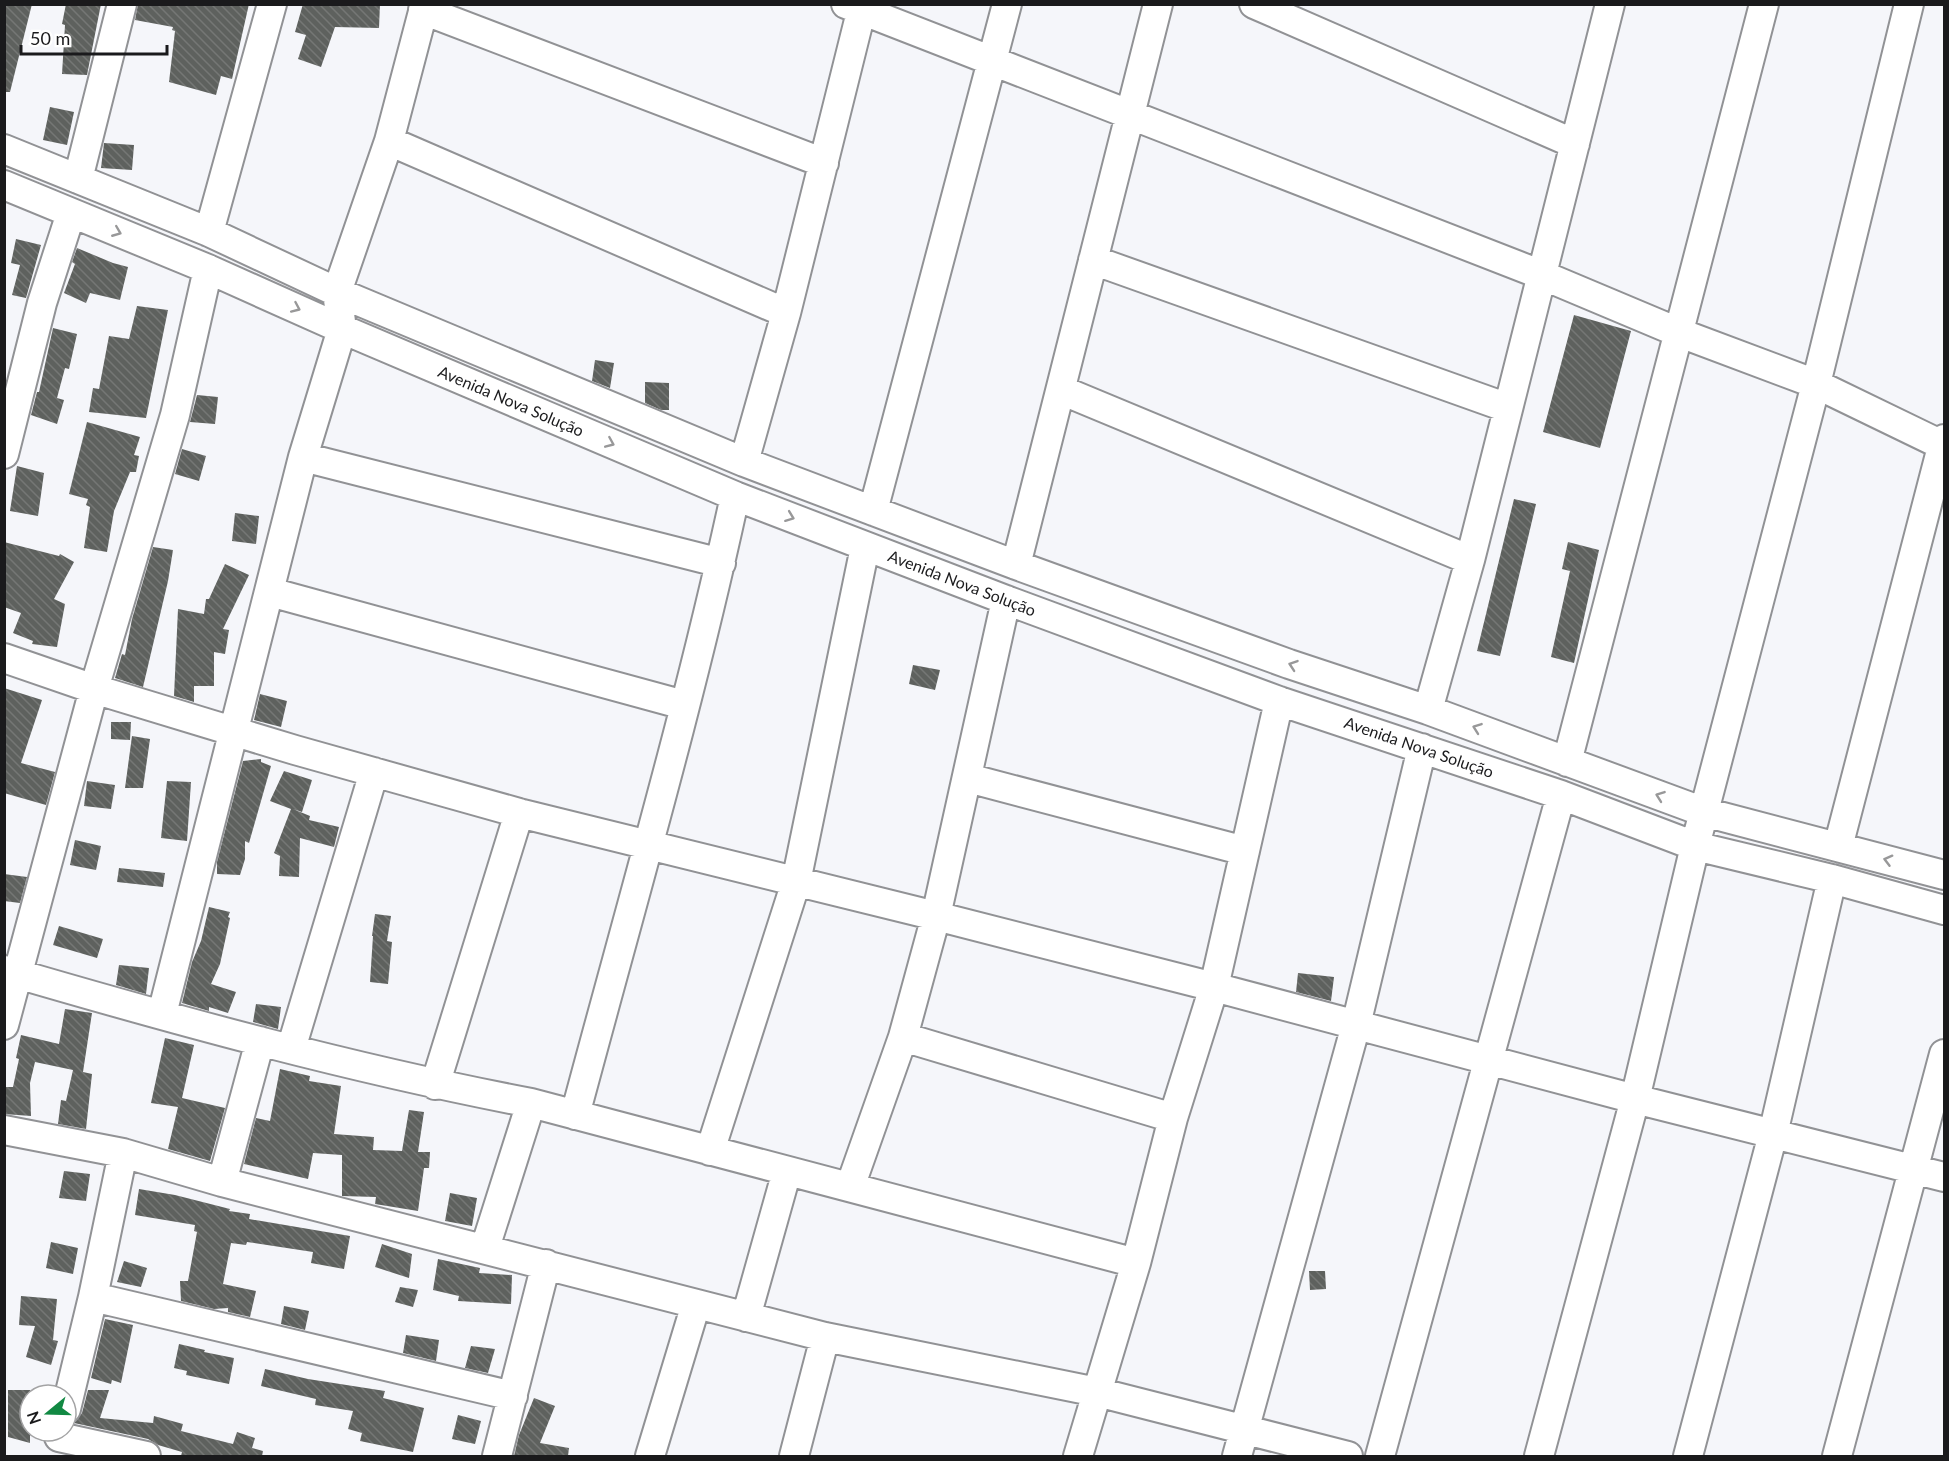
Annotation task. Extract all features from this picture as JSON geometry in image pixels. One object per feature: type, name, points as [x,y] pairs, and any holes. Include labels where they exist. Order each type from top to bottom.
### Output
[{"type":"street","points":[[78,179],[122,4]]},
{"type":"street","points":[[209,232],[272,4]]},
{"type":"street","points":[[873,511],[1007,4]]},
{"type":"street","points":[[1016,565],[1158,4]]},
{"type":"street","points":[[1254,4],[1575,144]]},
{"type":"street","points":[[1428,710],[1470,560],[1610,4]]},
{"type":"street","points":[[1567,762],[1764,4]]},
{"type":"street","points":[[1539,1456],[1635,1099],[1695,846],[1816,384],[1908,4]]},
{"type":"street","points":[[744,462],[786,313],[824,163],[857,6],[992,61],[1542,275],[1680,333],[1816,384],[1944,444],[1839,847]]},
{"type":"street","points":[[162,1014],[303,457],[342,329],[337,292],[390,141],[424,7],[824,163]]},
{"type":"street","points":[[390,141],[786,313]]},
{"type":"street","name":"Avenida Nova Solução","points":[[4,149],[209,232],[337,292],[744,462],[1016,565],[1290,664],[1428,710],[1704,812],[1944,875]]},
{"type":"street","name":"Avenida Nova Solução","points":[[4,184],[208,269],[342,329],[735,496],[1006,600],[1279,701],[1561,795],[1695,846],[1832,879],[1944,910]]},
{"type":"street","points":[[4,454],[42,303],[71,213]]},
{"type":"street","points":[[1093,260],[1508,408]]},
{"type":"street","points":[[4,1025],[12,972],[175,415],[208,269]]},
{"type":"street","points":[[1061,390],[1470,560]]},
{"type":"street","points":[[303,457],[721,563]]},
{"type":"street","points":[[574,1115],[721,563],[735,496]]},
{"type":"street","points":[[710,1150],[796,882],[865,547]]},
{"type":"street","points":[[270,592],[684,705]]},
{"type":"street","points":[[850,1187],[903,1037],[936,916],[1006,600]]},
{"type":"street","points":[[4,658],[94,689],[519,813],[1214,987],[1635,1099],[1944,1177]]},
{"type":"street","points":[[1078,1456],[1136,1263],[1173,1118],[1214,987],[1279,701]]},
{"type":"street","points":[[1237,1456],[1356,1025],[1422,748]]},
{"type":"street","points":[[291,1049],[374,772]]},
{"type":"street","points":[[968,778],[1245,851]]},
{"type":"street","points":[[1380,1456],[1561,795]]},
{"type":"street","points":[[435,1085],[519,813]]},
{"type":"street","points":[[1688,1456],[1773,1134],[1832,879]]},
{"type":"street","points":[[12,972],[260,1041],[435,1085],[531,1103],[1136,1263]]},
{"type":"street","points":[[903,1037],[1173,1118]]},
{"type":"street","points":[[222,1182],[260,1041]]},
{"type":"street","points":[[1837,1456],[1944,1054]]},
{"type":"street","points":[[485,1248],[531,1103]]},
{"type":"street","points":[[4,1130],[123,1153],[222,1182],[746,1317],[825,1336],[1097,1392],[1348,1456]]},
{"type":"street","points":[[72,1383],[123,1153]]},
{"type":"street","points":[[746,1317],[787,1171]]},
{"type":"street","points":[[497,1456],[546,1264]]},
{"type":"street","points":[[93,1297],[513,1396]]},
{"type":"street","points":[[650,1456],[696,1304]]},
{"type":"street","points":[[794,1456],[825,1336]]},
{"type":"street","points":[[70,1443],[146,1456]]},
{"type":"building","points":[[4,4],[32,4],[10,92],[4,92]]},
{"type":"building","points":[[66,4],[101,4],[87,75],[62,74],[65,25],[62,24]]},
{"type":"building","points":[[138,4],[249,4],[232,79],[221,76],[216,95],[169,82],[175,31],[172,30],[173,27],[135,20]]},
{"type":"building","points":[[303,4],[380,4],[379,28],[335,27],[321,67],[298,59],[306,35],[295,32]]},
{"type":"building","points":[[50,107],[74,112],[67,145],[43,140]]},
{"type":"building","points":[[104,143],[134,145],[132,170],[101,168]]},
{"type":"building","points":[[16,239],[41,245],[26,298],[12,295],[20,265],[11,263]]},
{"type":"building","points":[[77,248],[128,267],[120,300],[90,293],[86,303],[64,293],[75,264],[72,262]]},
{"type":"building","points":[[137,306],[168,310],[146,418],[89,412],[93,388],[99,389],[109,336],[129,339]]},
{"type":"building","points":[[1574,315],[1631,331],[1600,448],[1543,432]]},
{"type":"building","points":[[53,328],[77,334],[69,369],[65,368],[57,398],[64,400],[57,424],[31,415],[37,392],[39,392]]},
{"type":"building","points":[[595,360],[614,363],[610,388],[592,381]]},
{"type":"building","points":[[645,382],[669,383],[669,410],[661,410],[645,403]]},
{"type":"building","points":[[197,395],[218,397],[215,424],[190,422]]},
{"type":"building","points":[[87,422],[140,437],[134,455],[139,456],[136,472],[130,472],[114,511],[107,552],[84,548],[90,507],[86,505],[88,499],[69,494]]},
{"type":"building","points":[[182,449],[206,456],[199,481],[175,474]]},
{"type":"building","points":[[17,466],[44,473],[38,516],[10,511]]},
{"type":"building","points":[[1514,499],[1536,504],[1500,656],[1477,651]]},
{"type":"building","points":[[235,513],[259,516],[256,544],[232,541]]},
{"type":"building","points":[[4,542],[59,556],[60,554],[74,562],[54,599],[65,604],[57,647],[32,644],[33,641],[13,633],[21,613],[4,607]]},
{"type":"building","points":[[1568,542],[1599,550],[1574,663],[1551,657],[1570,571],[1562,569]]},
{"type":"building","points":[[153,547],[173,550],[143,687],[115,678],[122,654],[125,655],[132,619]]},
{"type":"building","points":[[225,564],[249,575],[223,629],[229,630],[225,654],[214,652],[214,686],[194,686],[194,702],[174,696],[178,609],[204,614],[206,599],[209,599]]},
{"type":"building","points":[[913,665],[940,670],[935,690],[909,684]]},
{"type":"building","points":[[4,688],[42,700],[21,763],[55,772],[46,805],[4,793]]},
{"type":"building","points":[[260,694],[287,701],[281,727],[254,720]]},
{"type":"building","points":[[111,722],[131,722],[130,740],[111,739]]},
{"type":"building","points":[[132,736],[150,739],[143,788],[125,788]]},
{"type":"building","points":[[261,759],[261,762],[271,766],[249,843],[245,841],[245,859],[240,875],[217,874],[217,862],[243,761]]},
{"type":"building","points":[[284,771],[312,780],[302,812],[293,809],[310,816],[309,820],[339,827],[334,847],[300,838],[299,877],[279,876],[280,856],[274,853],[291,809],[270,801]]},
{"type":"building","points":[[87,781],[115,785],[111,809],[84,806]]},
{"type":"building","points":[[167,781],[191,782],[187,841],[161,838]]},
{"type":"building","points":[[75,840],[101,846],[96,870],[70,865]]},
{"type":"building","points":[[119,868],[165,873],[163,887],[117,882]]},
{"type":"building","points":[[4,874],[27,877],[20,903],[4,901]]},
{"type":"building","points":[[209,907],[230,912],[220,964],[211,984],[236,992],[228,1013],[209,1007],[209,1011],[182,1003]]},
{"type":"building","points":[[375,914],[391,916],[387,941],[392,942],[388,984],[370,982]]},
{"type":"building","points":[[59,926],[103,939],[97,958],[53,945]]},
{"type":"building","points":[[119,965],[149,968],[146,994],[116,985]]},
{"type":"building","points":[[1298,973],[1334,977],[1331,1001],[1296,992]]},
{"type":"building","points":[[256,1004],[281,1007],[278,1029],[253,1022]]},
{"type":"building","points":[[65,1009],[92,1013],[83,1072],[92,1074],[86,1129],[58,1124],[61,1100],[66,1101],[73,1070],[35,1062],[30,1083],[31,1116],[4,1114],[4,1087],[13,1087],[21,1035],[59,1044]]},
{"type":"building","points":[[165,1038],[194,1045],[182,1098],[225,1108],[210,1161],[168,1149],[178,1107],[151,1103]]},
{"type":"building","points":[[280,1069],[310,1076],[309,1081],[341,1086],[334,1134],[374,1137],[373,1150],[402,1151],[409,1110],[424,1112],[418,1152],[430,1152],[429,1168],[424,1168],[418,1211],[375,1204],[376,1197],[342,1196],[342,1155],[313,1153],[308,1179],[244,1164],[256,1118],[270,1121]]},
{"type":"building","points":[[64,1171],[90,1174],[86,1201],[59,1198]]},
{"type":"building","points":[[139,1189],[175,1195],[230,1209],[229,1211],[250,1214],[249,1219],[350,1236],[344,1269],[311,1263],[313,1252],[247,1242],[246,1245],[231,1243],[223,1284],[256,1291],[250,1317],[228,1312],[228,1308],[214,1309],[181,1301],[180,1281],[188,1281],[197,1232],[194,1231],[195,1225],[135,1215]]},
{"type":"building","points":[[450,1193],[477,1198],[472,1226],[445,1221]]},
{"type":"building","points":[[51,1242],[78,1248],[73,1274],[46,1268]]},
{"type":"building","points":[[382,1244],[412,1254],[409,1278],[375,1267]]},
{"type":"building","points":[[438,1259],[480,1268],[479,1273],[512,1275],[511,1304],[458,1301],[459,1296],[433,1290]]},
{"type":"building","points":[[124,1261],[147,1268],[141,1287],[117,1282]]},
{"type":"building","points":[[1309,1271],[1325,1271],[1326,1289],[1310,1290]]},
{"type":"building","points":[[400,1287],[418,1290],[413,1307],[395,1302]]},
{"type":"building","points":[[21,1296],[57,1299],[53,1340],[58,1341],[51,1365],[26,1357],[35,1326],[19,1325]]},
{"type":"building","points":[[284,1306],[309,1311],[305,1330],[281,1324]]},
{"type":"building","points":[[105,1319],[133,1325],[121,1383],[112,1380],[111,1384],[91,1378]]},
{"type":"building","points":[[406,1335],[439,1340],[436,1361],[403,1353]]},
{"type":"building","points":[[179,1344],[234,1358],[229,1384],[186,1375],[187,1371],[174,1368]]},
{"type":"building","points":[[471,1346],[495,1349],[488,1373],[465,1368]]},
{"type":"building","points":[[265,1369],[308,1379],[385,1391],[383,1398],[424,1408],[413,1452],[360,1441],[362,1433],[348,1429],[353,1411],[315,1405],[316,1399],[261,1386]]},
{"type":"building","points":[[8,1390],[18,1390],[18,1440],[8,1437]]},
{"type":"building","points":[[88,1390],[109,1390],[100,1418],[153,1423],[154,1416],[183,1424],[181,1431],[233,1444],[237,1432],[255,1438],[252,1448],[263,1451],[262,1456],[181,1456],[182,1452],[158,1445],[148,1439],[78,1424],[78,1418],[82,1413]]},
{"type":"building","points":[[534,1398],[555,1406],[540,1443],[569,1448],[568,1456],[514,1456],[519,1435]]},
{"type":"building","points":[[458,1415],[481,1421],[475,1444],[452,1439]]}]
